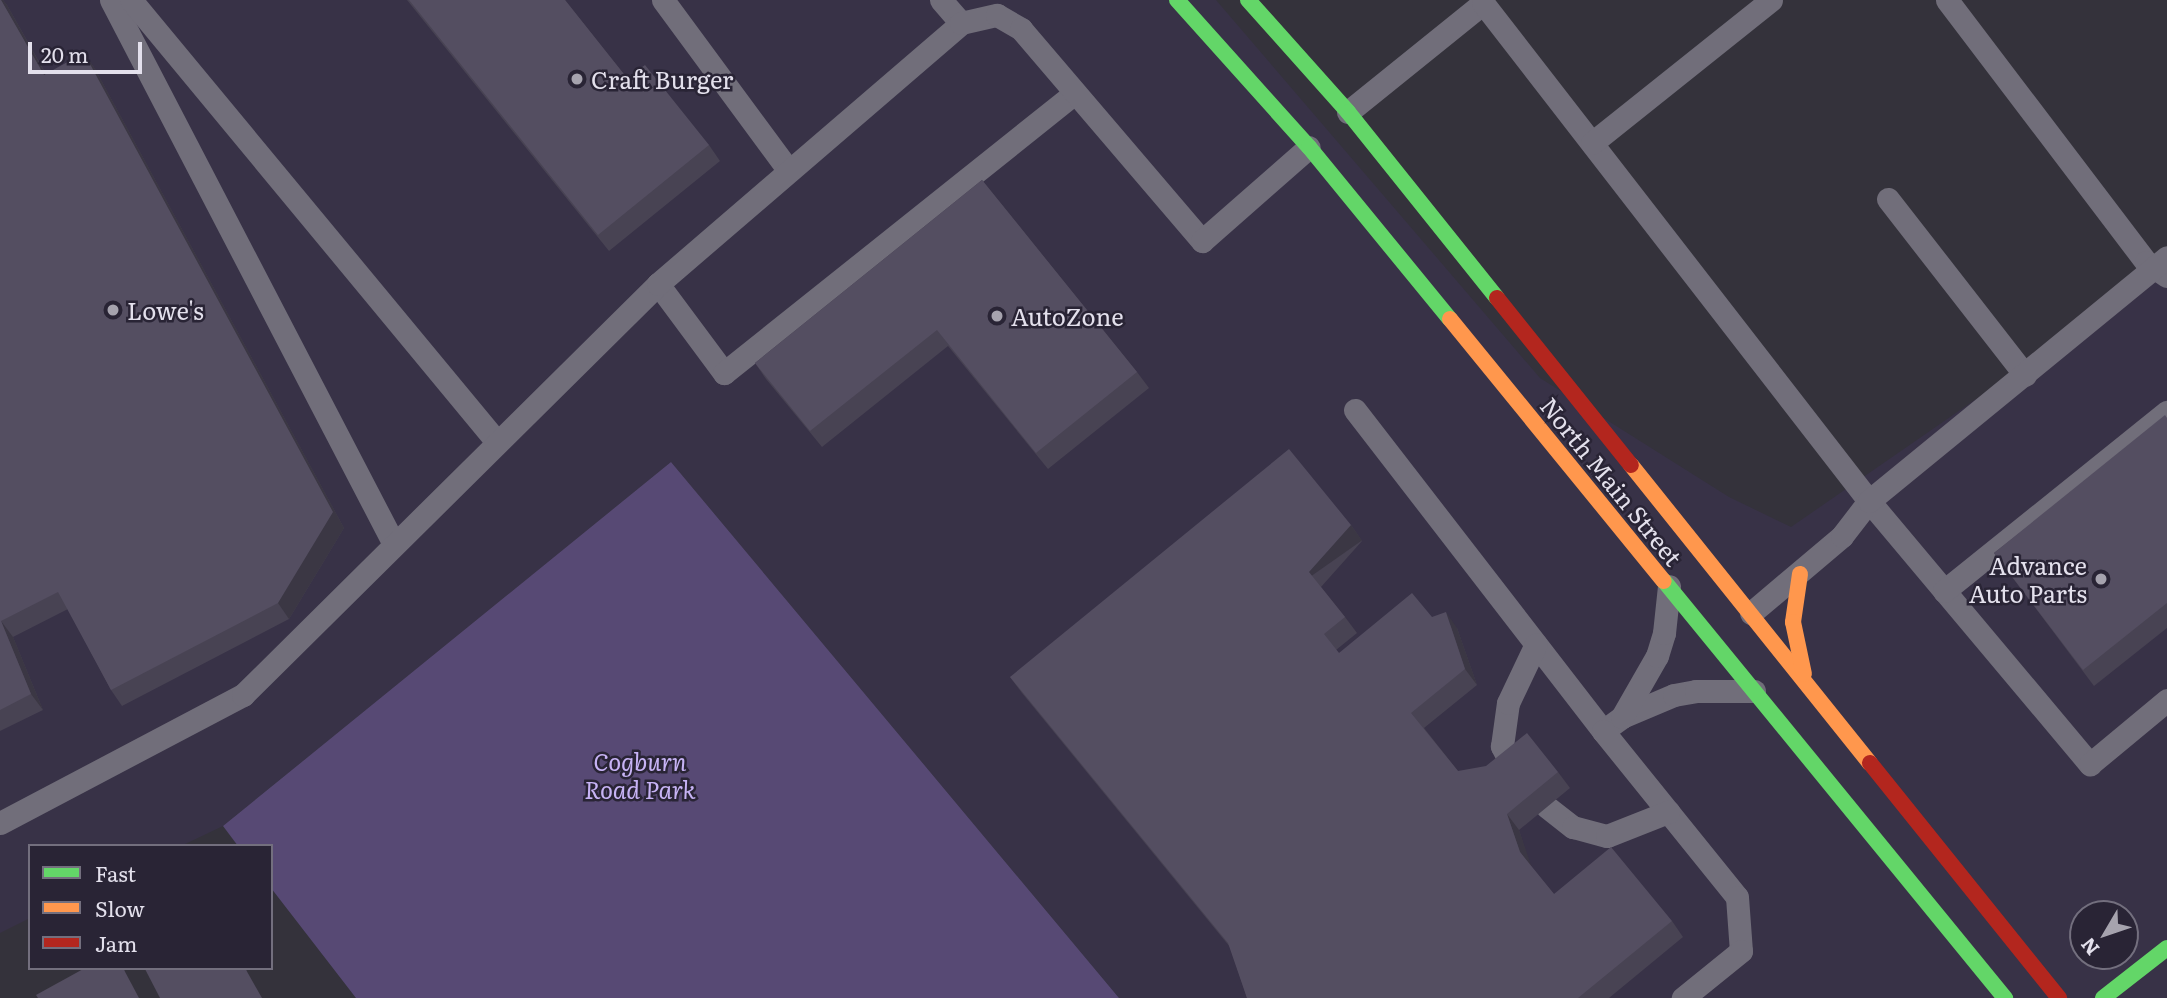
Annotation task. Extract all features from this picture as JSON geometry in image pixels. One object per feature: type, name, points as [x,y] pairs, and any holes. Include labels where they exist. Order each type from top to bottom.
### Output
[{"type":"main road","name":"North Main Street","points":[[1177,0],[1309,147],[2005,998]]},
{"type":"main road","name":"North Main Street","points":[[1248,0],[1348,112],[2059,998]]},
{"type":"main road","points":[[1800,574],[1793,622],[1800,664],[1809,686]]},
{"type":"main road","points":[[2103,998],[2167,948]]},
{"type":"lane","points":[[111,0],[394,544]]},
{"type":"lane","points":[[131,0],[497,442]]},
{"type":"lane","points":[[941,0],[961,23]]},
{"type":"lane","points":[[1592,143],[1771,0]]},
{"type":"lane","points":[[1947,0],[2146,262],[2163,267]]},
{"type":"lane","points":[[1348,112],[1483,3],[1869,501],[2090,764],[2167,700]]},
{"type":"lane","points":[[676,4],[789,171]]},
{"type":"lane","points":[[0,823],[243,695],[658,284],[961,23],[997,15],[1021,29],[1202,241],[1309,147]]},
{"type":"lane","points":[[658,284],[724,373],[1075,93]]},
{"type":"lane","points":[[1888,199],[2025,375]]},
{"type":"lane","points":[[1751,613],[1842,536],[1869,501],[2163,267]]},
{"type":"lane","points":[[1355,410],[1603,731],[1737,897],[1741,951],[1683,998]]},
{"type":"lane","points":[[1944,591],[2167,412]]},
{"type":"lane","points":[[1622,717],[1657,656],[1666,622],[1669,586]]},
{"type":"lane","points":[[1514,769],[1502,746],[1508,703],[1536,644]]},
{"type":"lane","points":[[1603,731],[1622,717],[1674,695],[1696,691],[1754,691]]},
{"type":"lane","points":[[1547,807],[1573,827],[1607,836],[1668,812]]},
{"type":"shaded area","points":[[0,0],[1216,0],[1540,378],[1729,497],[1791,527],[2167,267],[2167,998],[1119,998],[671,462],[223,826],[185,844],[28,844],[28,919],[0,933]]},
{"type":"green space","name":"Cogburn Road Park","points":[[671,462],[1119,998],[356,998],[273,891],[273,844],[236,844],[223,826]]},
{"type":"building","name":"Lowe's","points":[[0,0],[44,75],[84,53],[333,512],[278,603],[111,690],[58,592],[1,621],[31,694],[0,710]]},
{"type":"building","points":[[409,0],[565,0],[627,78],[645,65],[709,145],[598,235]]},
{"type":"building","points":[[982,180],[1137,372],[1036,453],[937,330],[810,431],[755,363]]},
{"type":"building","points":[[2165,415],[2167,603],[2083,670],[1994,553]]},
{"type":"building","points":[[1289,449],[1351,525],[1309,572],[1345,617],[1324,634],[1339,653],[1412,593],[1432,617],[1446,612],[1465,669],[1411,713],[1458,771],[1486,766],[1527,733],[1558,772],[1507,814],[1520,852],[1554,894],[1611,847],[1672,921],[1578,998],[1247,998],[1228,943],[1010,677]]},
{"type":"building","points":[[81,970],[124,970],[139,998],[38,998],[36,995]]},
{"type":"building","points":[[146,970],[246,970],[262,998],[160,998]]},
{"type":"traffic: fast","points":[[1177,0],[1309,147],[1450,319]]},
{"type":"traffic: fast","points":[[1248,0],[1348,112],[1497,298]]},
{"type":"traffic: fast","points":[[1664,581],[2005,998]]},
{"type":"traffic: fast","points":[[2103,998],[2167,948]]},
{"type":"traffic: slow","points":[[1450,319],[1664,581]]},
{"type":"traffic: slow","points":[[1631,465],[1870,763]]},
{"type":"traffic: slow","points":[[1800,574],[1793,622],[1804,674]]},
{"type":"traffic: jam","points":[[1497,298],[1631,465]]},
{"type":"traffic: jam","points":[[1870,763],[2059,998]]},
{"type":"place","name":"Craft Burger","points":[[577,79]]},
{"type":"place","name":"Lowe's","points":[[113,310]]},
{"type":"place","name":"AutoZone","points":[[997,316]]},
{"type":"place","name":"Advance Auto Parts","points":[[2101,579]]}]
